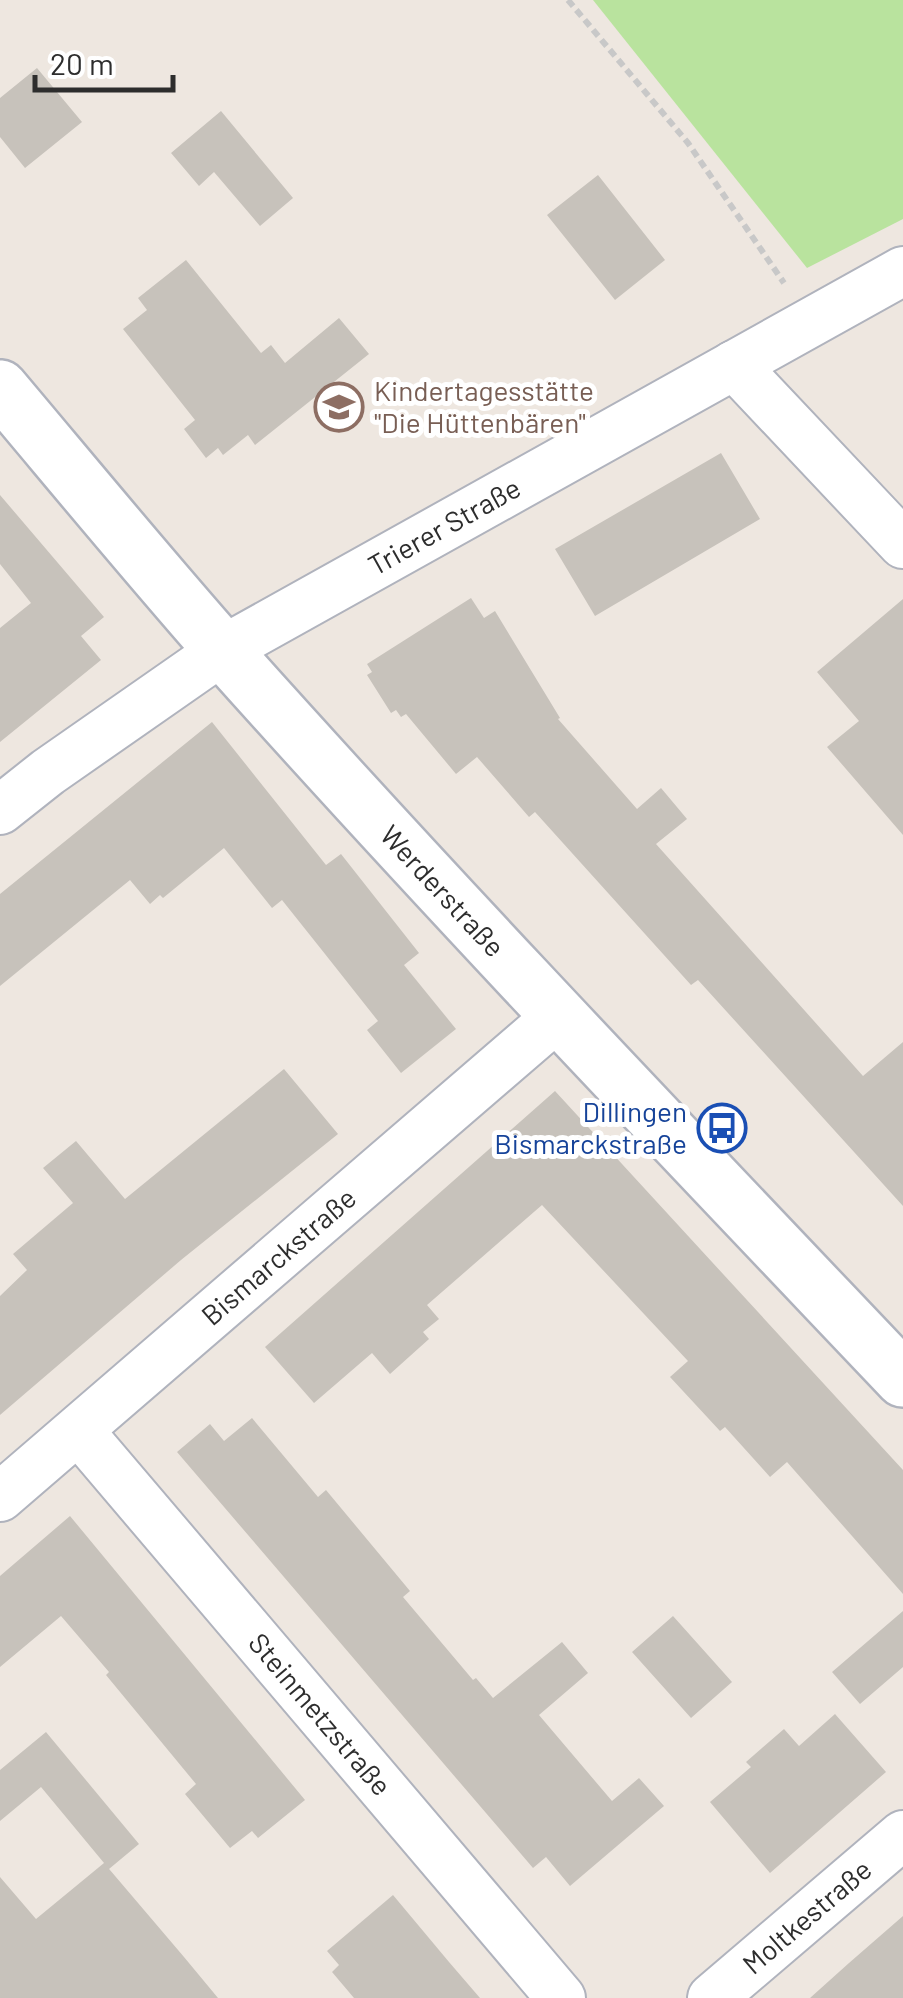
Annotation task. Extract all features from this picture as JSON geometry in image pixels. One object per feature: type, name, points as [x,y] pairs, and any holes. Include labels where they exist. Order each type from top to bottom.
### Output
[{"type":"street","name":"Trierer Straße","points":[[0,810],[223,650],[903,271]]},
{"type":"street","points":[[734,365],[903,544]]},
{"type":"street","name":"Werderstraße","points":[[0,388],[223,650],[558,1016],[903,1379]]},
{"type":"street","name":"Bismarckstraße","points":[[0,1498],[558,1016]]},
{"type":"street","name":"Steinmetzstraße","points":[[79,1430],[561,1998]]},
{"type":"street","name":"Moltkestraße","points":[[712,1998],[903,1834]]},
{"type":"path","points":[[568,0],[688,143],[758,241],[809,322]]},
{"type":"green space","points":[[593,0],[903,0],[903,219],[807,268]]},
{"type":"building","points":[[37,68],[82,122],[25,168],[0,137],[0,98]]},
{"type":"building","points":[[221,111],[293,198],[260,226],[214,172],[199,186],[171,153]]},
{"type":"building","points":[[598,175],[665,260],[615,300],[547,215]]},
{"type":"building","points":[[186,260],[261,353],[271,345],[285,363],[339,318],[369,354],[255,445],[248,435],[223,455],[218,448],[206,458],[184,429],[195,420],[123,329],[147,310],[138,298]]},
{"type":"building","points":[[721,453],[760,519],[595,616],[555,549]]},
{"type":"building","points":[[0,495],[104,617],[81,636],[101,660],[0,742],[0,628],[31,603],[0,564]]},
{"type":"building","points":[[471,598],[484,618],[495,611],[558,719],[637,809],[661,788],[687,819],[656,844],[863,1076],[903,1042],[903,1206],[698,980],[691,985],[535,812],[529,817],[477,757],[456,774],[406,714],[401,717],[396,710],[391,713],[367,675],[372,672],[367,664]]},
{"type":"building","points":[[903,599],[903,835],[827,747],[859,721],[817,672]]},
{"type":"building","points":[[212,722],[326,865],[341,854],[419,953],[404,965],[456,1029],[401,1073],[367,1030],[378,1021],[282,900],[272,908],[224,848],[163,898],[160,895],[150,904],[130,880],[0,986],[0,894]]},
{"type":"building","points":[[284,1069],[338,1134],[181,1260],[0,1415],[0,1296],[27,1270],[13,1254],[73,1203],[43,1168],[76,1141],[125,1199]]},
{"type":"building","points":[[555,1091],[903,1470],[903,1594],[787,1462],[770,1477],[725,1427],[720,1431],[670,1377],[688,1361],[542,1205],[427,1305],[439,1319],[423,1332],[429,1339],[390,1374],[372,1353],[314,1403],[265,1347]]},
{"type":"building","points":[[252,1418],[318,1497],[326,1490],[410,1591],[403,1597],[493,1698],[562,1642],[588,1673],[539,1715],[612,1801],[639,1778],[664,1806],[570,1886],[546,1857],[533,1868],[177,1452],[210,1424],[224,1441]]},
{"type":"building","points":[[70,1516],[305,1800],[258,1838],[252,1831],[230,1848],[185,1794],[196,1784],[61,1616],[0,1667],[0,1576]]},
{"type":"building","points":[[903,1611],[903,1667],[860,1704],[832,1672]]},
{"type":"building","points":[[673,1616],[732,1682],[691,1718],[632,1652]]},
{"type":"building","points":[[835,1714],[886,1772],[770,1873],[710,1802],[751,1767],[746,1762],[784,1729],[799,1746]]},
{"type":"building","points":[[46,1732],[139,1844],[109,1869],[41,1787],[0,1821],[0,1770]]},
{"type":"building","points":[[104,1863],[218,1998],[0,1998],[0,1877],[36,1919]]},
{"type":"building","points":[[393,1895],[480,1998],[354,1998],[332,1972],[339,1965],[327,1951]]},
{"type":"building","points":[[903,1916],[903,1998],[810,1998],[849,1963]]},
{"type":"place","name":"Kindertagesstätte \"Die Hüttenbären\"","points":[[339,407]]},
{"type":"place","name":"Dillingen Bismarckstraße","points":[[722,1128]]}]
